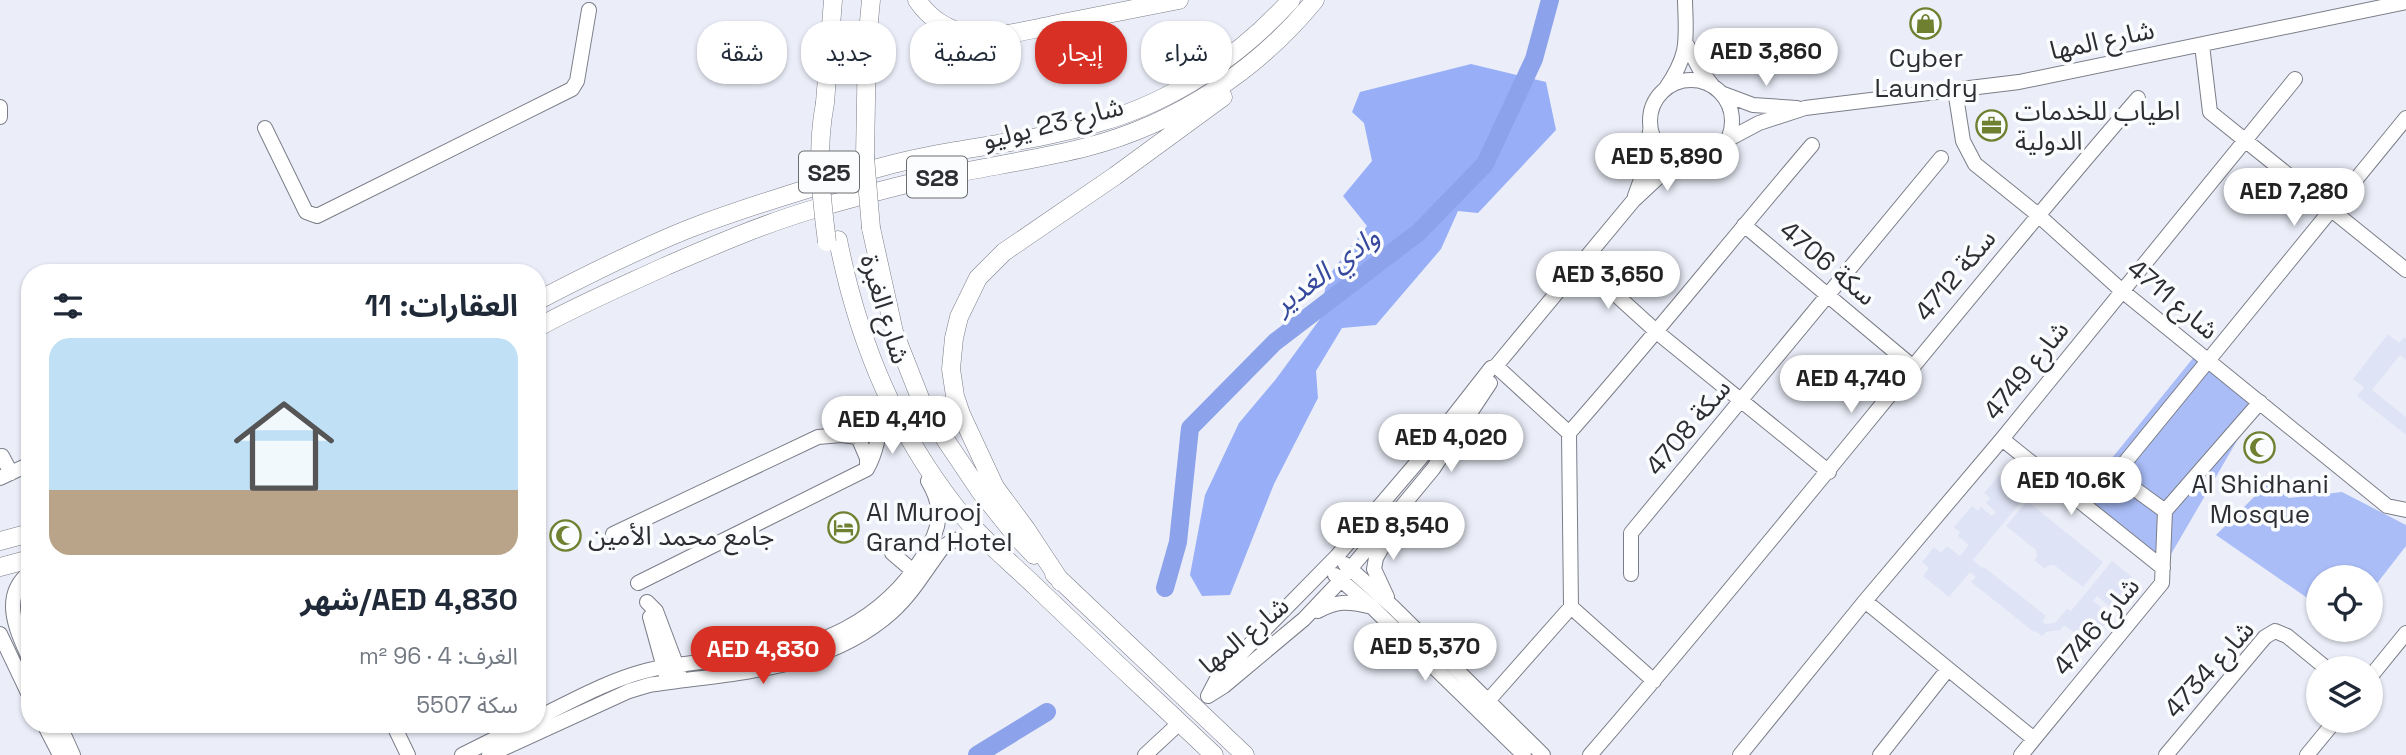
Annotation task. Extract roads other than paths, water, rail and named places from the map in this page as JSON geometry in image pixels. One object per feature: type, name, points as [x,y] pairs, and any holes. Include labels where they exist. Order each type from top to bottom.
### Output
[{"type":"main road","name":"شارع الغبرة","points":[[833,0],[825,103],[832,241],[878,379],[903,428],[955,506],[1214,755]]},
{"type":"main road","name":"شارع الغبرة","points":[[871,0],[867,43],[865,157],[871,228],[894,332],[924,408],[980,491],[1017,537],[1061,582],[1245,755]]},
{"type":"main road","points":[[917,0],[938,23],[968,34],[984,36],[1016,33],[1179,0]]},
{"type":"main road","name":"شارع 23 يوليو","points":[[546,297],[635,253],[741,210],[879,167],[1050,134],[1127,113],[1202,76],[1259,32],[1291,0]]},
{"type":"main road","points":[[1061,582],[995,487],[955,396],[952,355],[959,317],[967,297],[978,278],[1004,252],[1115,176],[1244,80],[1283,47],[1312,16],[1317,0]]},
{"type":"main road","name":"شارع 23 يوليو","points":[[546,324],[634,281],[765,224],[917,182],[1087,147],[1171,117],[1238,74],[1317,0]]},
{"type":"main road","points":[[832,241],[835,283],[849,333],[863,370],[880,403]]},
{"type":"main road","points":[[0,541],[21,535]]},
{"type":"main road","points":[[0,567],[21,561]]},
{"type":"street","points":[[1667,88],[1678,70],[1687,45],[1685,0]]},
{"type":"street","name":"شارع المها","points":[[1717,89],[1753,105],[1805,108],[2019,82],[2406,2]]},
{"type":"street","points":[[265,128],[306,212],[317,216],[572,89],[577,81],[589,10]]},
{"type":"street","points":[[1687,45],[1699,68],[1717,89],[1731,110],[1731,131],[1722,148],[1706,160],[1686,162],[1663,152],[1650,130],[1649,118],[1658,96],[1677,82],[1689,80],[1701,81],[1717,89]]},
{"type":"street","points":[[2202,45],[2210,112],[2406,271]]},
{"type":"street","name":"4749 شارع","points":[[1742,754],[2295,79]]},
{"type":"street","name":"4711 شارع","points":[[1955,90],[1963,141],[1975,164],[2037,214],[2122,290],[2387,506],[2406,510]]},
{"type":"street","name":"سكة 4712","points":[[1590,755],[1829,472],[2037,214],[2138,98]]},
{"type":"street","points":[[0,107],[0,117]]},
{"type":"street","name":"شارع المها","points":[[1727,140],[1759,123],[1805,108]]},
{"type":"street","points":[[2260,402],[2165,511],[2117,476],[2118,471],[2406,118]]},
{"type":"street","name":"شارع المها","points":[[1633,201],[1647,163],[1650,130]]},
{"type":"street","points":[[1487,702],[1571,607],[1570,433],[1658,332],[1812,145]]},
{"type":"street","name":"سكة 4708","points":[[1631,574],[1631,533],[1941,159]]},
{"type":"street","name":"شارع المها","points":[[1496,366],[1497,373],[1433,469],[1346,575],[1304,619],[1224,686],[1208,696],[1218,677],[1337,556],[1419,460],[1491,368],[1496,366],[1633,201],[1663,173],[1686,162]]},
{"type":"street","name":"4706 سكة","points":[[1744,225],[1912,366]]},
{"type":"street","points":[[1581,263],[1741,402],[1829,472]]},
{"type":"street","points":[[1496,366],[1570,433]]},
{"type":"street","points":[[638,583],[867,469],[879,433],[880,403]]},
{"type":"street","points":[[546,714],[620,679],[671,665],[768,654],[816,643],[859,621],[879,607],[913,571],[930,546],[938,522],[940,503],[880,403]]},
{"type":"street","points":[[613,534],[825,435],[858,437],[867,458],[867,469]]},
{"type":"street","points":[[2002,439],[2163,568]]},
{"type":"street","points":[[2,456],[6,475]]},
{"type":"street","name":"4746 شارع","points":[[2021,755],[2162,583],[2165,511]]},
{"type":"street","points":[[1390,524],[1389,534],[1376,558],[1374,569],[1393,607]]},
{"type":"street","points":[[546,728],[611,697],[649,685],[802,661],[851,642],[893,611],[911,592],[943,548],[957,539],[975,537],[1003,555]]},
{"type":"street","points":[[892,553],[913,571]]},
{"type":"street","points":[[1337,556],[1346,575],[1372,607],[1524,755]]},
{"type":"street","points":[[1326,567],[1346,575],[1393,607],[1543,755]]},
{"type":"street","points":[[21,578],[14,587],[9,606],[21,639]]},
{"type":"street","points":[[1865,601],[2034,739]]},
{"type":"street","points":[[1304,619],[1333,603],[1351,602],[1372,607]]},
{"type":"street","points":[[1571,607],[1654,681]]},
{"type":"street","name":"4734 شارع","points":[[2166,755],[2265,637],[2275,631],[2287,636],[2311,656]]},
{"type":"street","points":[[2383,661],[2406,633]]},
{"type":"street","points":[[0,634],[21,678]]},
{"type":"street","points":[[671,665],[674,681]]},
{"type":"street","points":[[1880,755],[1948,669]]},
{"type":"street","points":[[1145,755],[1173,729]]},
{"type":"street","points":[[49,733],[60,755]]},
{"type":"street","points":[[62,733],[73,755]]},
{"type":"street","points":[[397,733],[408,755]]},
{"type":"street","points":[[462,755],[506,733]]},
{"type":"street","points":[[489,755],[535,733]]},
{"type":"street","points":[[2307,755],[2324,733]]},
{"type":"waterway","name":"وادي الغدير","points":[[1165,588],[1178,542],[1190,428],[1275,342],[1419,232],[1485,164],[1534,59],[1550,0]]},
{"type":"waterway","name":"وادي الغدير","points":[[977,755],[1047,712]]},
{"type":"place","name":"Cyber Laundry","points":[[1926,23]]},
{"type":"place","name":"اطياب للخدمات الدولية","points":[[1992,126]]},
{"type":"place","name":"Al Shidhani Mosque","points":[[2260,448]]},
{"type":"place","name":"Al Murooj Grand Hotel","points":[[843,527]]},
{"type":"place","name":"جامع محمد الأمين","points":[[565,536]]}]
